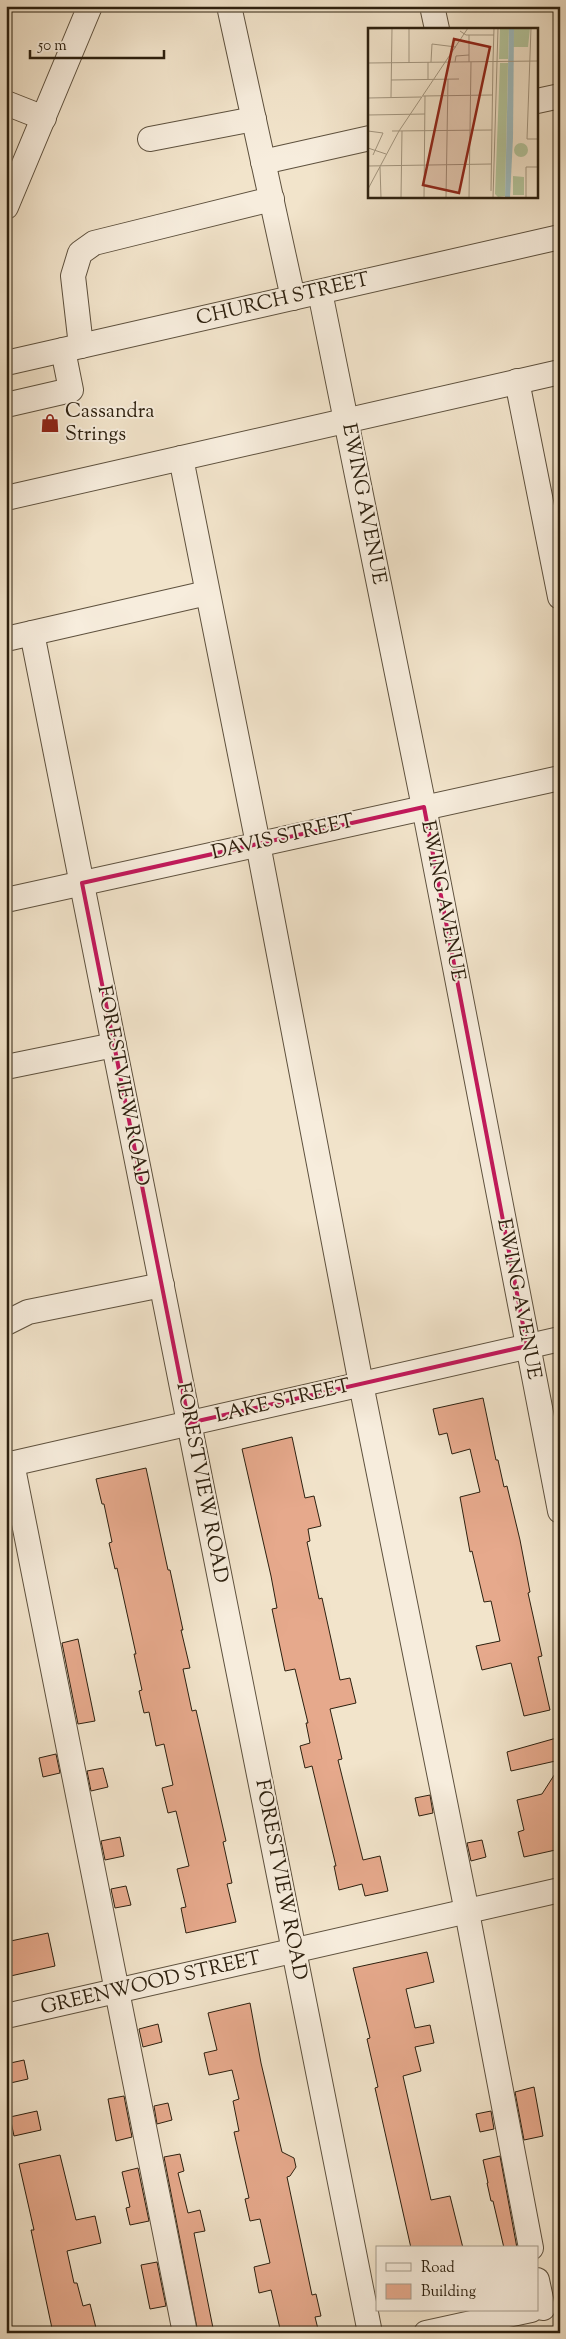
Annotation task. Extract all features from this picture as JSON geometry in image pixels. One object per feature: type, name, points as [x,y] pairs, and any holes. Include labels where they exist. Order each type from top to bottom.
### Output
[{"type":"street","points":[[6,207],[90,6]]},
{"type":"street","points":[[229,6],[293,298]]},
{"type":"street","points":[[432,6],[437,28]]},
{"type":"street","points":[[538,101],[560,96]]},
{"type":"street","points":[[6,103],[44,118]]},
{"type":"street","points":[[150,140],[254,119]]},
{"type":"street","points":[[263,162],[368,138]]},
{"type":"street","points":[[6,405],[71,390],[73,276],[80,253],[94,243],[272,199]]},
{"type":"street","name":"CHURCH STREET","points":[[6,363],[560,237]]},
{"type":"street","name":"EWING AVENUE","points":[[320,292],[424,807],[560,1511]]},
{"type":"street","points":[[6,498],[560,372]]},
{"type":"street","points":[[517,381],[560,597]]},
{"type":"street","points":[[181,458],[258,844],[361,1384],[467,1912],[531,2246]]},
{"type":"street","points":[[6,639],[207,593]]},
{"type":"street","name":"FORESTVIEW ROAD","points":[[32,633],[370,2333]]},
{"type":"street","name":"DAVIS STREET","points":[[6,900],[560,778]]},
{"type":"street","points":[[6,1067],[114,1045]]},
{"type":"street","points":[[6,1323],[28,1312],[162,1285]]},
{"type":"street","name":"LAKE STREET","points":[[9,1464],[560,1339]]},
{"type":"street","points":[[9,1464],[185,2333]]},
{"type":"street","name":"GREENWOOD STREET","points":[[6,2016],[560,1890]]},
{"type":"street","points":[[538,2285],[543,2308]]},
{"type":"street","points":[[426,2333],[524,2312]]},
{"type":"highlighted area","points":[[424,807],[527,1346],[189,1423],[82,883]]},
{"type":"building","points":[[483,1398],[496,1460],[498,1460],[504,1487],[507,1486],[520,1540],[530,1592],[528,1593],[542,1656],[538,1657],[550,1710],[524,1716],[511,1663],[482,1670],[476,1646],[500,1641],[491,1601],[484,1602],[472,1551],[470,1552],[460,1497],[480,1492],[470,1449],[452,1454],[447,1433],[439,1435],[433,1409]]},
{"type":"building","points":[[292,1437],[305,1498],[314,1496],[321,1526],[308,1529],[310,1541],[307,1542],[319,1599],[322,1598],[340,1680],[350,1678],[356,1703],[330,1709],[342,1759],[338,1760],[363,1860],[380,1856],[388,1891],[365,1896],[362,1884],[339,1890],[334,1866],[336,1866],[312,1766],[305,1768],[300,1746],[310,1743],[306,1723],[308,1723],[295,1669],[285,1671],[272,1609],[277,1608],[271,1576],[242,1449]]},
{"type":"building","points":[[146,1468],[183,1630],[181,1630],[190,1668],[183,1669],[192,1711],[196,1710],[226,1841],[223,1842],[232,1883],[227,1884],[236,1922],[186,1933],[181,1908],[186,1907],[177,1869],[189,1866],[176,1811],[168,1813],[162,1788],[173,1785],[164,1744],[156,1746],[149,1712],[144,1713],[139,1691],[142,1690],[134,1654],[136,1654],[117,1568],[115,1569],[109,1543],[112,1542],[104,1504],[102,1504],[96,1479]]},
{"type":"building","points":[[78,1639],[95,1721],[78,1724],[62,1643]]},
{"type":"building","points":[[560,1737],[560,1760],[511,1771],[507,1752]]},
{"type":"building","points":[[56,1754],[60,1773],[43,1777],[39,1758]]},
{"type":"building","points":[[560,1766],[560,1849],[524,1857],[518,1832],[524,1830],[517,1800],[542,1794]]},
{"type":"building","points":[[103,1768],[108,1787],[91,1791],[87,1771]]},
{"type":"building","points":[[430,1795],[433,1813],[419,1816],[415,1798]]},
{"type":"building","points":[[120,1837],[124,1856],[105,1860],[101,1841]]},
{"type":"building","points":[[482,1840],[486,1857],[471,1861],[467,1843]]},
{"type":"building","points":[[126,1886],[131,1905],[115,1908],[111,1889]]},
{"type":"building","points":[[48,1933],[55,1966],[6,1977],[6,1942]]},
{"type":"building","points":[[427,1952],[434,1982],[406,1989],[415,2028],[430,2025],[434,2043],[415,2047],[421,2071],[403,2076],[431,2200],[450,2196],[462,2246],[411,2246],[375,2088],[378,2087],[367,2039],[370,2038],[353,1968]]},
{"type":"building","points":[[250,2003],[261,2063],[282,2152],[294,2158],[296,2167],[290,2176],[287,2177],[312,2295],[316,2294],[321,2316],[315,2317],[319,2333],[281,2333],[271,2290],[259,2293],[254,2267],[270,2263],[260,2219],[250,2221],[245,2199],[249,2198],[234,2132],[239,2131],[233,2101],[239,2099],[232,2070],[209,2075],[204,2053],[217,2050],[208,2013]]},
{"type":"building","points":[[158,2024],[162,2042],[143,2047],[139,2029]]},
{"type":"building","points":[[24,2060],[28,2079],[6,2084],[6,2064]]},
{"type":"building","points":[[534,2087],[543,2136],[524,2140],[515,2092]]},
{"type":"building","points":[[124,2096],[132,2137],[116,2141],[108,2099]]},
{"type":"building","points":[[168,2103],[172,2120],[157,2124],[154,2106]]},
{"type":"building","points":[[37,2111],[41,2130],[14,2136],[10,2117]]},
{"type":"building","points":[[491,2111],[494,2129],[480,2132],[476,2114]]},
{"type":"building","points":[[180,2154],[184,2171],[178,2173],[188,2213],[200,2210],[205,2231],[194,2233],[214,2333],[198,2333],[164,2157]]},
{"type":"building","points":[[60,2155],[76,2220],[95,2216],[101,2243],[67,2251],[74,2283],[77,2283],[83,2306],[90,2304],[96,2328],[75,2333],[53,2333],[31,2230],[34,2230],[19,2164]]},
{"type":"building","points":[[500,2156],[517,2246],[504,2246],[493,2201],[491,2201],[483,2160]]},
{"type":"building","points":[[138,2168],[149,2221],[130,2225],[126,2208],[130,2207],[122,2172]]},
{"type":"building","points":[[157,2262],[166,2306],[150,2309],[141,2265]]},
{"type":"place","name":"Cassandra Strings","points":[[50,423]]}]
